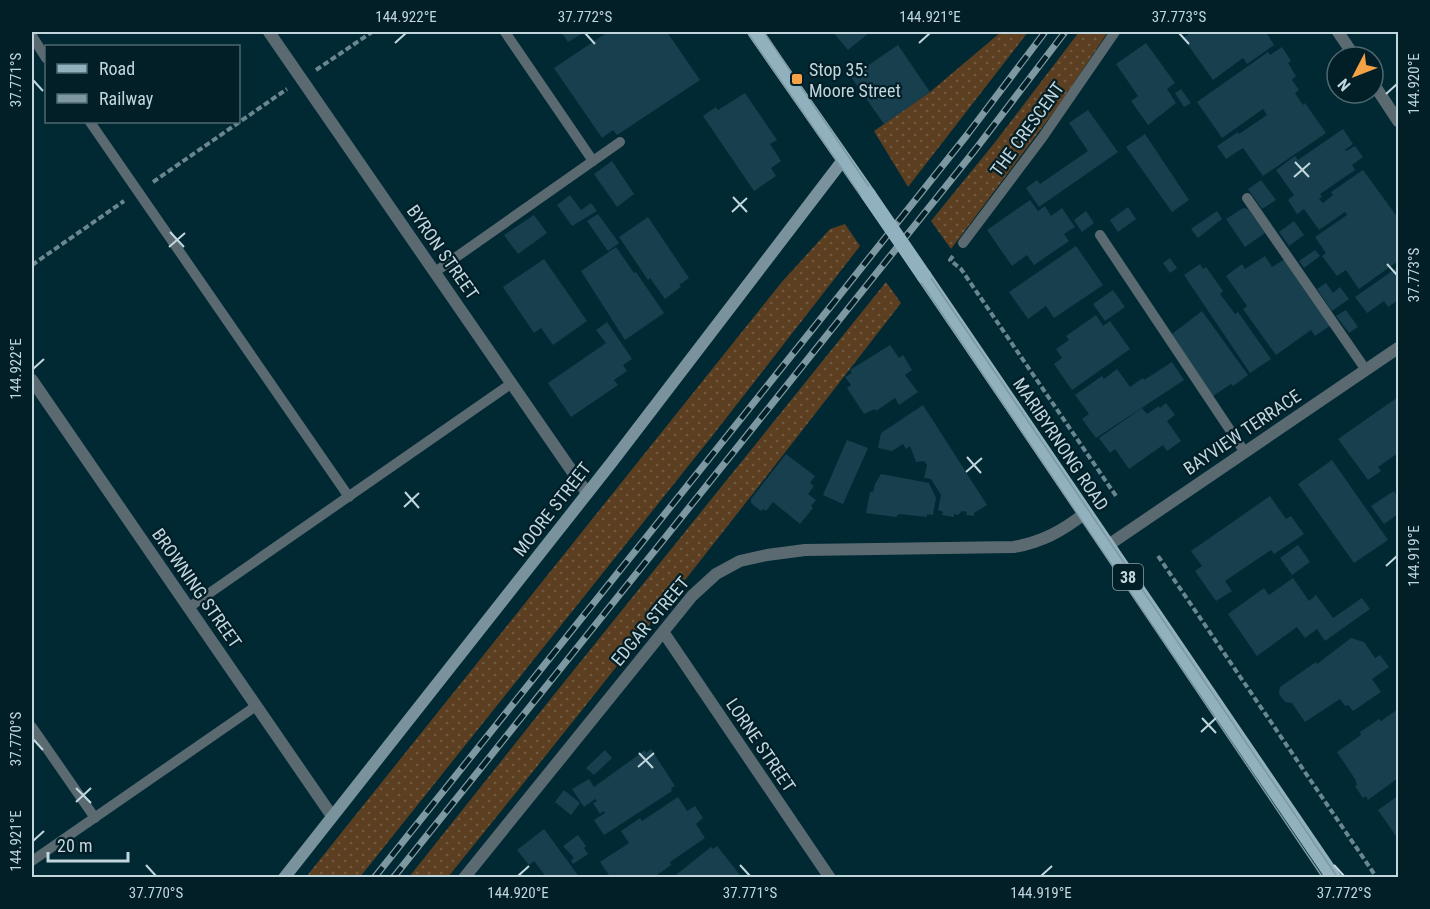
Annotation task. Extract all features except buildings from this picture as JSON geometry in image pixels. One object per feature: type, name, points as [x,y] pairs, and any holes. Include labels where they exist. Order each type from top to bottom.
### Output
[{"type":"main road","name":"MARIBYRNONG ROAD","points":[[755,32],[1334,878]]},
{"type":"street","name":"BYRON STREET","points":[[269,32],[587,493]]},
{"type":"street","points":[[1338,32],[1347,45]]},
{"type":"street","points":[[1385,100],[1398,118]]},
{"type":"street","name":"MOORE STREET","points":[[284,878],[587,493],[843,160]]},
{"type":"street","name":"BAYVIEW TERRACE","points":[[1107,546],[1398,348]]},
{"type":"street","name":"BROWNING STREET","points":[[32,380],[332,816]]},
{"type":"street","name":"EDGAR STREET","points":[[464,878],[692,596],[716,574],[740,561],[805,550],[1014,547],[1049,537],[1084,514]]},
{"type":"street","name":"LORNE STREET","points":[[664,633],[830,878]]},
{"type":"lane","points":[[505,32],[593,161]]},
{"type":"lane","name":"THE CRESCENT","points":[[963,243],[1042,138],[1116,32]]},
{"type":"lane","points":[[32,36],[45,56]]},
{"type":"lane","points":[[91,123],[349,497]]},
{"type":"lane","points":[[435,272],[620,142]]},
{"type":"lane","points":[[1247,198],[1365,370]]},
{"type":"lane","points":[[1100,235],[1244,452]]},
{"type":"lane","points":[[188,608],[512,383]]},
{"type":"lane","points":[[32,861],[256,706]]},
{"type":"lane","points":[[32,727],[95,818]]},
{"type":"path","points":[[240,122],[372,32]]},
{"type":"path","points":[[32,264],[238,123]]},
{"type":"path","points":[[950,260],[961,269],[1116,496]]},
{"type":"path","points":[[1158,556],[1377,878]]},
{"type":"shaded area","points":[[1001,32],[1028,32],[908,187],[874,131],[930,92]]},
{"type":"shaded area","points":[[1079,32],[1108,32],[1059,105],[951,249],[931,221],[996,141]]},
{"type":"shaded area","points":[[845,224],[860,246],[713,435],[360,877],[306,877],[781,283],[830,229]]},
{"type":"shaded area","points":[[886,282],[901,303],[676,592],[505,806],[448,877],[409,877],[557,691]]},
{"type":"tram line","points":[[747,32],[920,281],[1323,878]]},
{"type":"tram line","points":[[764,32],[1338,878]]},
{"type":"railway","points":[[374,878],[967,135],[1045,32]]},
{"type":"railway","points":[[393,878],[975,150],[1065,32]]},
{"type":"place","name":"Stop 35: Moore Street","points":[[797,79]]}]
